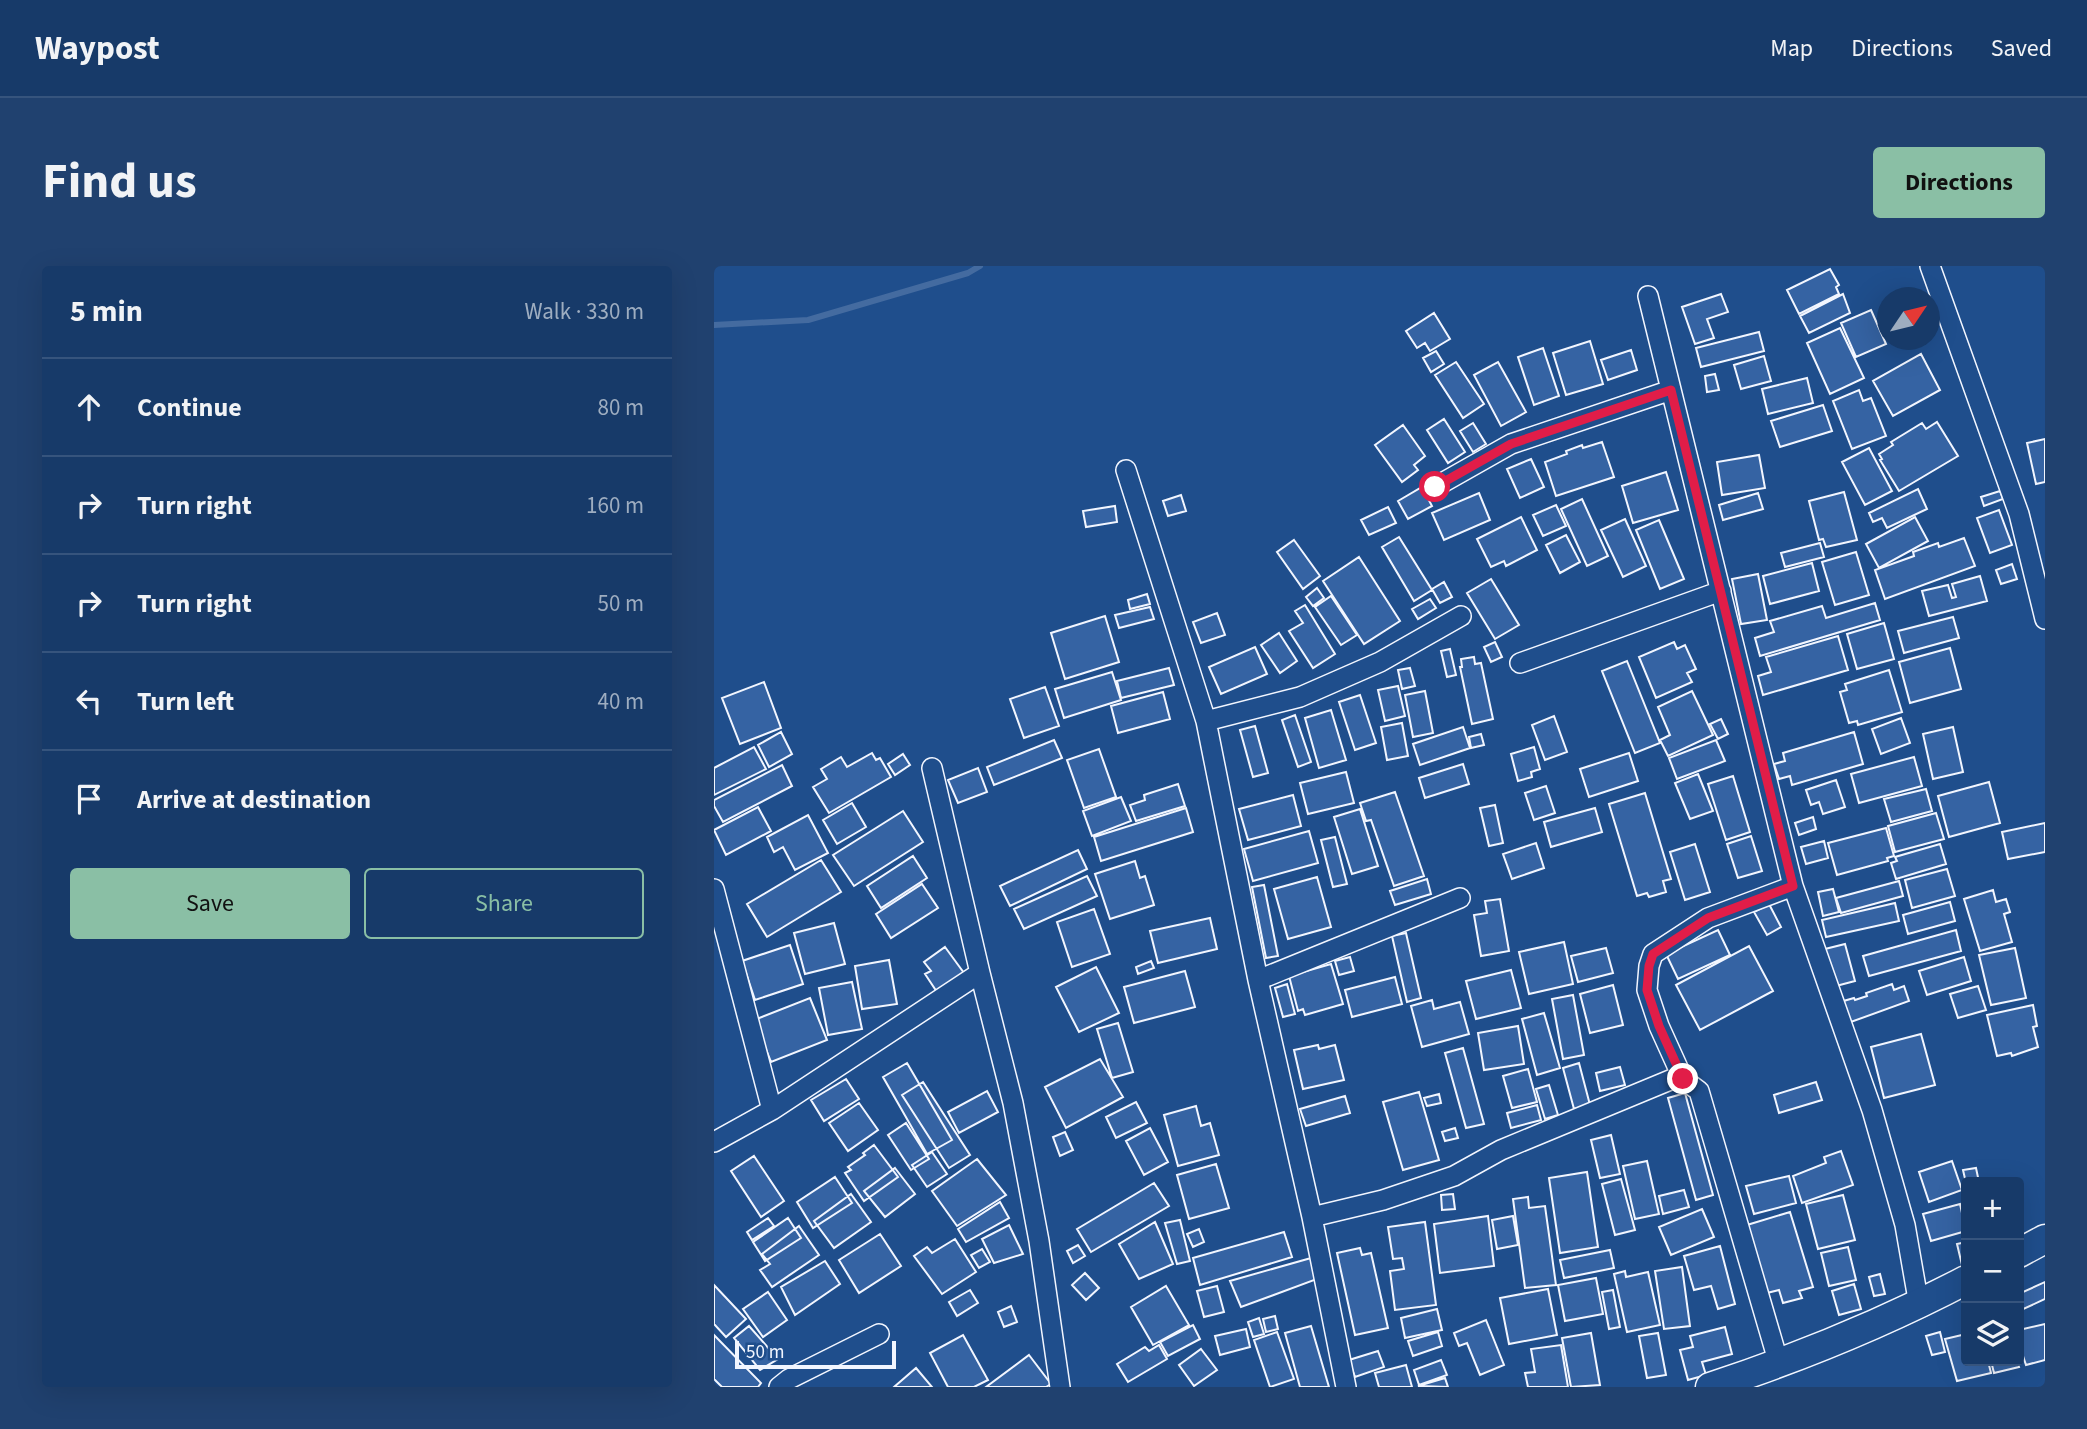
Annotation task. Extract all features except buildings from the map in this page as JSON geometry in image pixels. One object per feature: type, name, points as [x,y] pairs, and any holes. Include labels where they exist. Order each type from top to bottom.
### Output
[{"type":"street","points":[[1930,266],[2019,514],[2045,619]]},
{"type":"street","points":[[1648,296],[1793,886],[1872,1110],[1905,1225],[1919,1304]]},
{"type":"street","points":[[1435,487],[1511,444],[1671,390]]},
{"type":"street","points":[[1126,470],[1206,721],[1258,980],[1312,1217],[1346,1387]]},
{"type":"street","points":[[1520,663],[1721,591]]},
{"type":"street","points":[[1206,721],[1300,697],[1380,662],[1461,616]]},
{"type":"street","points":[[932,768],[1013,1102],[1039,1241],[1060,1387]]},
{"type":"street","points":[[1779,1364],[1699,1091],[1683,1079],[1659,1026],[1647,990],[1653,954],[1708,918],[1793,886]]},
{"type":"street","points":[[714,889],[772,1110]]},
{"type":"street","points":[[1258,980],[1460,898]]},
{"type":"street","points":[[714,1142],[772,1110],[980,973]]},
{"type":"street","points":[[1312,1217],[1383,1200],[1454,1176],[1501,1150],[1675,1078],[1683,1079]]},
{"type":"street","points":[[2024,1250],[2045,1239]]},
{"type":"street","points":[[1710,1387],[1779,1364],[1919,1304],[1961,1283]]},
{"type":"street","points":[[779,1387],[789,1379],[879,1334]]},
{"type":"waterway","points":[[714,325],[808,320],[968,273],[980,266]]},
{"type":"route","points":[[1435,487],[1511,444],[1671,390],[1793,886],[1708,918],[1653,954],[1647,990],[1659,1026],[1683,1079]]}]
